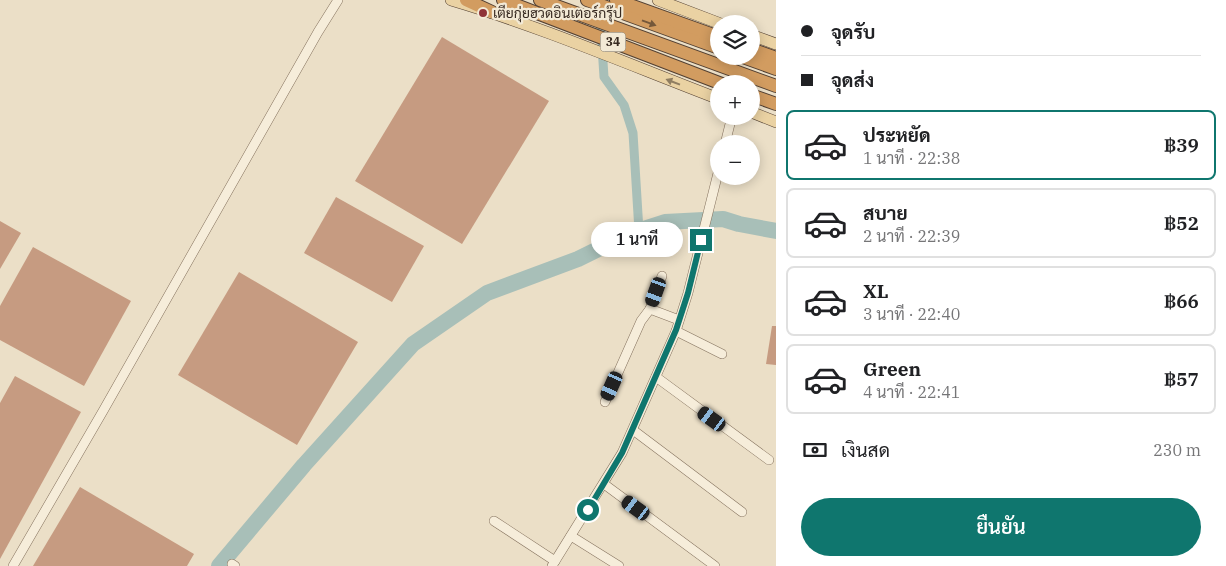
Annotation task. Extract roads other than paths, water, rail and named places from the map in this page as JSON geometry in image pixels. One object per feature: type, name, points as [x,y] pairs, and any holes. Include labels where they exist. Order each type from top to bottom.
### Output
[{"type":"highway","points":[[466,0],[492,12]]},
{"type":"highway","name":"34","points":[[503,0],[710,79]]},
{"type":"highway","points":[[540,0],[776,86]]},
{"type":"highway","points":[[587,0],[710,45]]},
{"type":"highway","points":[[616,0],[710,34]]},
{"type":"highway","points":[[760,52],[776,58]]},
{"type":"highway","points":[[760,63],[776,69]]},
{"type":"highway","points":[[760,98],[776,104]]},
{"type":"main road","name":"34","points":[[451,0],[492,12],[710,96]]},
{"type":"main road","points":[[658,0],[710,20]]},
{"type":"main road","points":[[760,38],[776,44]]},
{"type":"main road","points":[[760,116],[776,122]]},
{"type":"street","points":[[13,566],[338,0]]},
{"type":"street","points":[[494,522],[554,563],[622,453],[656,378],[676,330],[688,293],[715,185]]},
{"type":"street","points":[[605,402],[641,321],[650,309],[662,276]]},
{"type":"street","points":[[650,309],[679,320]]},
{"type":"street","points":[[676,330],[722,354]]},
{"type":"street","points":[[656,378],[769,460]]},
{"type":"street","points":[[633,430],[742,512]]},
{"type":"street","points":[[604,484],[715,566]]},
{"type":"street","points":[[571,536],[619,566]]},
{"type":"waterway","points":[[599,0],[604,77],[624,105],[633,133],[639,231]]},
{"type":"waterway","points":[[219,566],[304,465],[413,344],[487,293],[578,259],[631,233],[665,222],[723,219],[776,231]]},
{"type":"place","name":"เตียกุ่ยฮวดอินเตอร์กรุ๊ป","points":[[483,13]]}]
